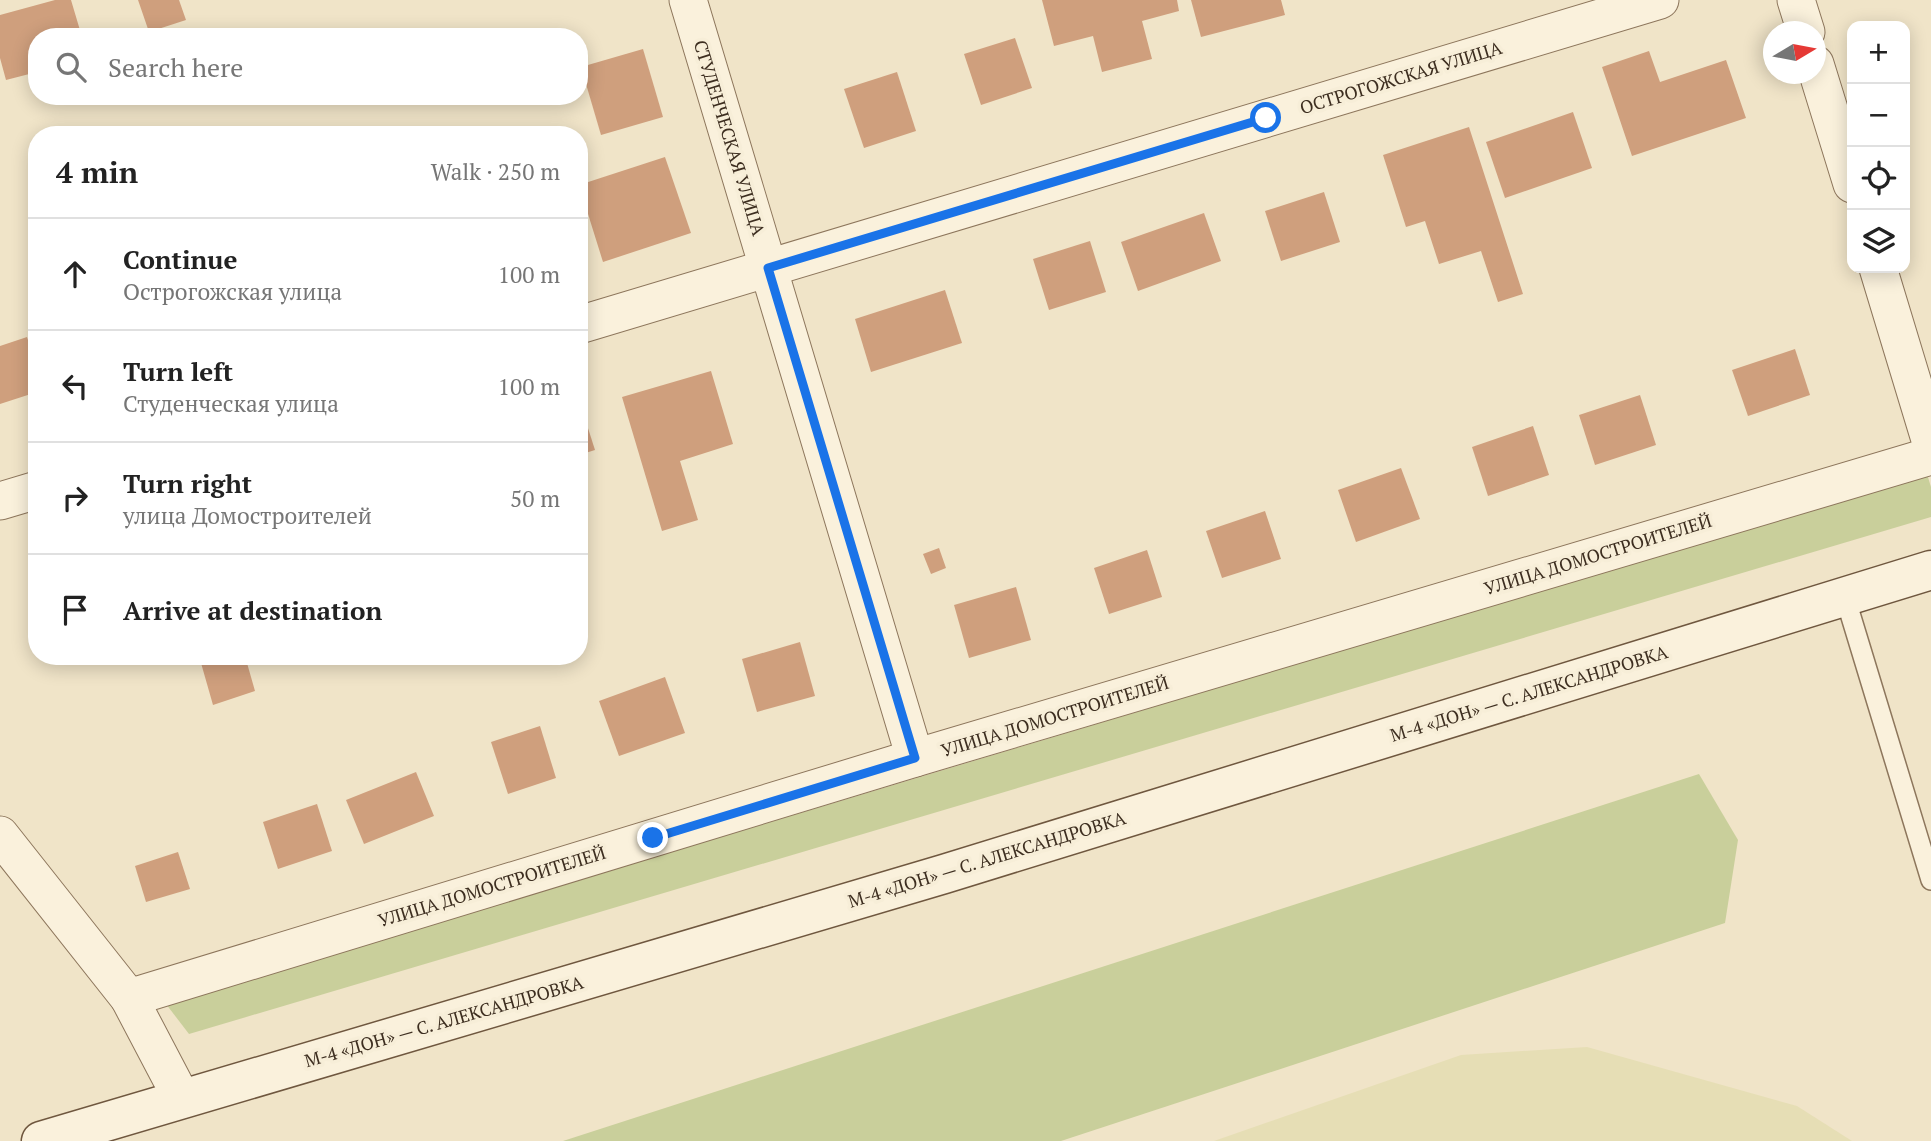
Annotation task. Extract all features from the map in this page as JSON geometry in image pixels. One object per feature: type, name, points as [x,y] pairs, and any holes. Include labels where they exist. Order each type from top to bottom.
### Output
[{"type":"main road","name":"М-4 «ДОН» — С. АЛЕКСАНДРОВКА","points":[[41,1141],[944,874],[1931,570]]},
{"type":"street","name":"СТУДЕНЧЕСКАЯ УЛИЦА","points":[[688,0],[915,758]]},
{"type":"street","name":"ОСТРОГОЖСКАЯ УЛИЦА","points":[[588,322],[1660,0]]},
{"type":"street","points":[[1796,0],[1803,21]]},
{"type":"street","points":[[1821,84],[1847,168]]},
{"type":"street","points":[[1880,273],[1931,443]]},
{"type":"street","name":"УЛИЦА ДОМОСТРОИТЕЛЕЙ","points":[[129,998],[915,758],[1931,456]]},
{"type":"street","points":[[0,502],[28,493]]},
{"type":"street","points":[[0,835],[129,998],[183,1100]]},
{"type":"lane","points":[[1845,597],[1931,880]]},
{"type":"shaded area","points":[[1587,1047],[1797,1106],[1852,1141],[1214,1141],[1461,1055]]},
{"type":"green space","points":[[1927,474],[1931,487],[1931,517],[189,1034],[166,1004]]},
{"type":"green space","points":[[1699,774],[1738,840],[1725,923],[1061,1141],[563,1141]]},
{"type":"building","points":[[55,0],[71,0],[79,28],[28,28],[28,74],[6,80],[0,58],[0,15]]},
{"type":"building","points":[[138,0],[179,0],[186,20],[161,28],[148,28]]},
{"type":"building","points":[[1042,0],[1177,0],[1179,11],[1142,21],[1152,59],[1102,72],[1093,36],[1054,46]]},
{"type":"building","points":[[1191,0],[1281,0],[1285,15],[1201,37]]},
{"type":"building","points":[[1015,38],[1032,88],[981,105],[964,54]]},
{"type":"building","points":[[643,49],[663,117],[601,135],[588,91],[588,65]]},
{"type":"building","points":[[1649,51],[1660,82],[1726,60],[1746,118],[1632,156],[1602,67]]},
{"type":"building","points":[[897,72],[916,131],[864,148],[844,89]]},
{"type":"building","points":[[1573,112],[1592,168],[1505,198],[1486,142]]},
{"type":"building","points":[[1469,127],[1523,294],[1498,302],[1481,251],[1439,264],[1425,221],[1406,227],[1383,155]]},
{"type":"building","points":[[665,157],[691,233],[603,262],[588,214],[588,182]]},
{"type":"building","points":[[1324,192],[1340,242],[1281,261],[1265,211]]},
{"type":"building","points":[[1204,213],[1221,261],[1138,291],[1121,242]]},
{"type":"building","points":[[1090,241],[1106,292],[1049,310],[1033,259]]},
{"type":"building","points":[[945,290],[962,343],[871,372],[855,319]]},
{"type":"building","points":[[27,337],[28,340],[28,395],[0,404],[0,346]]},
{"type":"building","points":[[1795,349],[1810,395],[1748,416],[1732,370]]},
{"type":"building","points":[[711,371],[733,444],[680,461],[698,520],[662,531],[622,397]]},
{"type":"building","points":[[1640,395],[1656,445],[1595,465],[1579,415]]},
{"type":"building","points":[[1533,426],[1549,475],[1488,496],[1472,447]]},
{"type":"building","points":[[588,428],[595,450],[588,452]]},
{"type":"building","points":[[1401,468],[1420,519],[1356,542],[1338,490]]},
{"type":"building","points":[[1265,511],[1281,559],[1222,578],[1206,531]]},
{"type":"building","points":[[939,548],[946,568],[931,574],[923,554]]},
{"type":"building","points":[[1147,550],[1162,597],[1109,614],[1094,568]]},
{"type":"building","points":[[1016,587],[1031,640],[969,658],[954,605]]},
{"type":"building","points":[[800,642],[815,696],[757,712],[742,659]]},
{"type":"building","points":[[202,665],[248,665],[255,691],[213,705]]},
{"type":"building","points":[[665,677],[685,733],[619,756],[599,701]]},
{"type":"building","points":[[540,726],[556,778],[508,794],[491,742]]},
{"type":"building","points":[[416,772],[434,816],[364,844],[346,800]]},
{"type":"building","points":[[317,804],[332,851],[278,869],[263,822]]},
{"type":"building","points":[[178,852],[190,889],[146,902],[135,866]]},
{"type":"route","points":[[653,838],[915,758],[768,268],[1266,118]]}]
